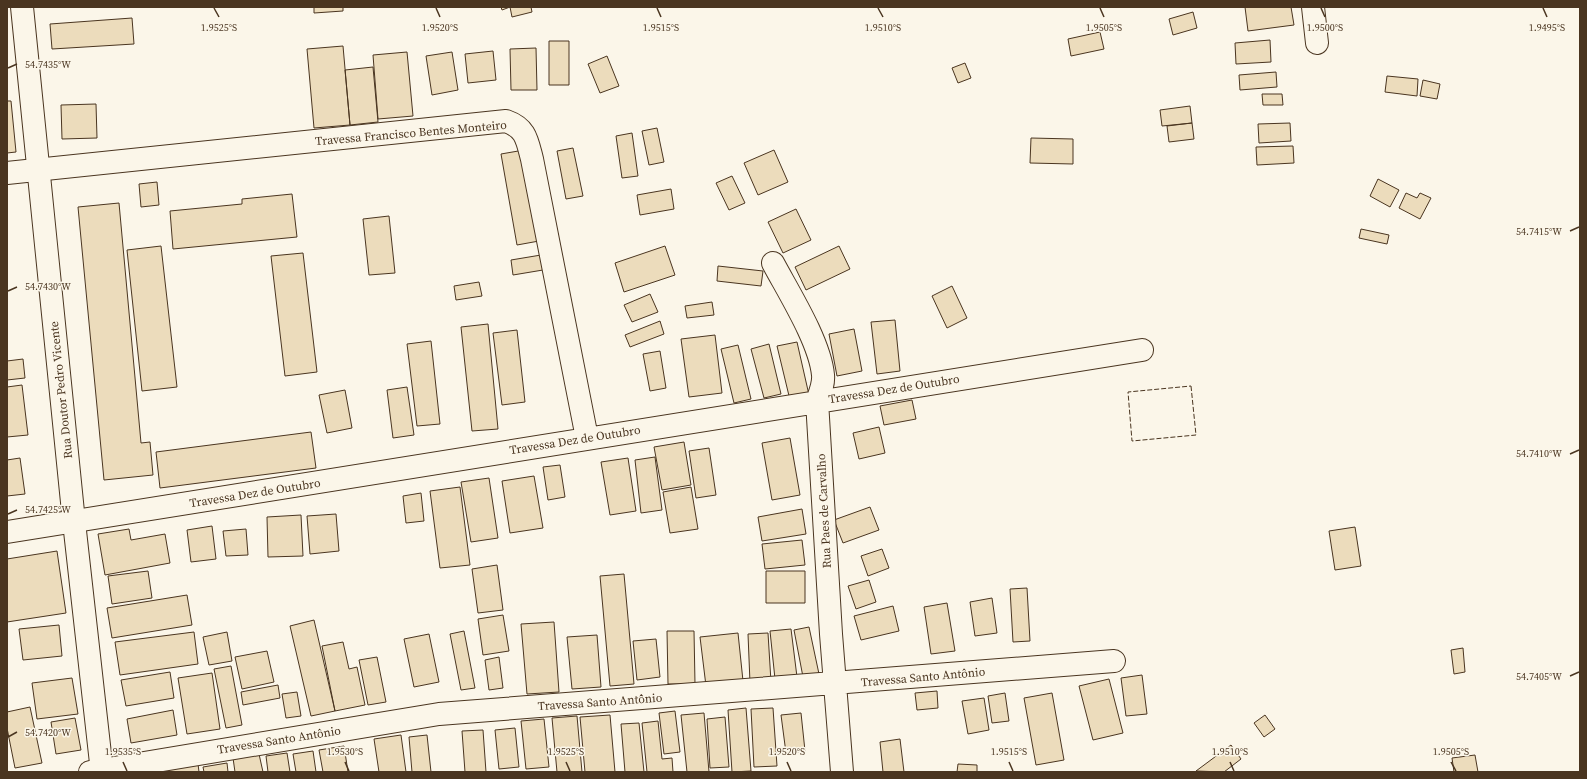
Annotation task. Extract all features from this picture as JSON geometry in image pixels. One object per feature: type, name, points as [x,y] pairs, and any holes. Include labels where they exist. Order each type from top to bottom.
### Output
[{"type":"street","name":"Rua Doutor Pedro Vicente","points":[[22,7],[98,771]]},
{"type":"street","points":[[1313,7],[1317,43]]},
{"type":"street","name":"Travessa Francisco Bentes Monteiro","points":[[7,173],[506,121],[516,124],[526,135],[532,159],[587,438]]},
{"type":"street","name":"Rua Paes de Carvalho","points":[[773,263],[819,353],[823,376],[817,401],[831,634],[842,772]]},
{"type":"street","name":"Travessa Dez de Outubro","points":[[7,532],[1142,350]]},
{"type":"street","name":"Travessa Santo Antônio","points":[[98,771],[439,714],[1114,661]]},
{"type":"building","points":[[314,7],[343,7],[343,11],[314,13]]},
{"type":"building","points":[[501,7],[510,7],[502,10]]},
{"type":"building","points":[[510,7],[531,7],[532,12],[512,17]]},
{"type":"building","points":[[1245,7],[1291,7],[1294,25],[1248,31]]},
{"type":"building","points":[[1193,12],[1197,28],[1173,35],[1169,19]]},
{"type":"building","points":[[132,18],[134,44],[52,49],[50,24]]},
{"type":"building","points":[[1100,32],[1104,49],[1071,56],[1068,39]]},
{"type":"building","points":[[1270,40],[1271,62],[1236,64],[1235,43]]},
{"type":"building","points":[[549,41],[569,41],[569,85],[549,85]]},
{"type":"building","points":[[343,46],[350,125],[314,128],[307,49]]},
{"type":"building","points":[[536,48],[537,90],[511,90],[510,49]]},
{"type":"building","points":[[493,51],[496,80],[468,83],[465,54]]},
{"type":"building","points":[[407,52],[413,116],[378,119],[373,55]]},
{"type":"building","points":[[452,52],[458,90],[432,95],[426,56]]},
{"type":"building","points":[[607,56],[619,86],[600,93],[588,64]]},
{"type":"building","points":[[965,63],[971,78],[958,83],[952,68]]},
{"type":"building","points":[[373,67],[378,122],[350,125],[345,70]]},
{"type":"building","points":[[1276,72],[1277,87],[1240,90],[1239,75]]},
{"type":"building","points":[[1387,76],[1418,79],[1417,96],[1385,92]]},
{"type":"building","points":[[1423,80],[1440,84],[1437,99],[1420,96]]},
{"type":"building","points":[[1262,94],[1282,94],[1283,105],[1263,105]]},
{"type":"building","points":[[7,101],[11,101],[16,152],[7,153]]},
{"type":"building","points":[[96,104],[97,138],[62,139],[61,105]]},
{"type":"building","points":[[1190,106],[1192,123],[1162,126],[1160,110]]},
{"type":"building","points":[[1192,123],[1194,139],[1169,142],[1167,126]]},
{"type":"building","points":[[1290,123],[1291,141],[1259,143],[1258,124]]},
{"type":"building","points":[[657,128],[664,162],[649,165],[642,131]]},
{"type":"building","points":[[632,133],[638,176],[622,178],[616,136]]},
{"type":"building","points":[[1031,138],[1073,139],[1073,164],[1030,163]]},
{"type":"building","points":[[1293,146],[1294,163],[1257,165],[1256,147]]},
{"type":"building","points":[[573,148],[583,196],[566,199],[557,151]]},
{"type":"building","points":[[524,150],[539,241],[517,245],[501,154]]},
{"type":"building","points":[[774,150],[788,182],[758,195],[744,163]]},
{"type":"building","points":[[732,176],[745,203],[729,210],[716,183]]},
{"type":"building","points":[[1378,179],[1399,190],[1390,207],[1370,196]]},
{"type":"building","points":[[157,182],[159,205],[141,207],[139,184]]},
{"type":"building","points":[[671,189],[674,209],[640,215],[637,195]]},
{"type":"building","points":[[1406,193],[1417,198],[1420,193],[1431,198],[1420,219],[1399,208]]},
{"type":"building","points":[[292,194],[297,237],[173,249],[170,211],[242,204],[242,199]]},
{"type":"building","points":[[119,203],[141,443],[150,442],[153,475],[104,480],[78,207]]},
{"type":"building","points":[[796,209],[811,240],[783,253],[768,222]]},
{"type":"building","points":[[389,216],[395,273],[369,275],[363,219]]},
{"type":"building","points":[[1361,229],[1389,235],[1387,244],[1359,238]]},
{"type":"building","points":[[161,246],[177,387],[142,391],[127,250]]},
{"type":"building","points":[[665,246],[675,275],[624,292],[615,263]]},
{"type":"building","points":[[839,246],[850,269],[806,290],[795,267]]},
{"type":"building","points":[[303,253],[317,372],[285,376],[271,256]]},
{"type":"building","points":[[541,255],[543,270],[513,275],[511,260]]},
{"type":"building","points":[[718,266],[763,271],[761,286],[717,281]]},
{"type":"building","points":[[479,282],[482,296],[456,300],[454,286]]},
{"type":"building","points":[[952,286],[967,318],[947,328],[932,296]]},
{"type":"building","points":[[650,294],[658,312],[632,322],[624,305]]},
{"type":"building","points":[[712,302],[714,315],[687,318],[685,306]]},
{"type":"building","points":[[895,320],[900,371],[877,374],[871,322]]},
{"type":"building","points":[[660,321],[664,334],[630,347],[625,335]]},
{"type":"building","points":[[488,324],[498,429],[472,431],[461,327]]},
{"type":"building","points":[[854,329],[862,371],[837,376],[829,334]]},
{"type":"building","points":[[517,330],[525,402],[502,405],[493,333]]},
{"type":"building","points":[[715,335],[722,393],[689,397],[681,339]]},
{"type":"building","points":[[431,341],[440,424],[417,426],[407,344]]},
{"type":"building","points":[[797,342],[809,395],[790,400],[777,346]]},
{"type":"building","points":[[769,344],[781,394],[764,398],[751,349]]},
{"type":"building","points":[[738,345],[751,399],[734,403],[721,349]]},
{"type":"building","points":[[660,351],[666,388],[650,391],[643,354]]},
{"type":"building","points":[[23,359],[25,378],[7,380],[7,361]]},
{"type":"building","points":[[22,385],[28,435],[7,437],[7,387]]},
{"type":"building","points":[[407,387],[414,435],[393,438],[387,390]]},
{"type":"building","points":[[345,390],[352,428],[327,433],[319,395]]},
{"type":"building","points":[[912,400],[916,419],[884,425],[880,406]]},
{"type":"building","points":[[879,427],[885,453],[859,459],[853,433]]},
{"type":"building","points":[[311,432],[316,468],[160,488],[156,452]]},
{"type":"building","points":[[790,438],[800,495],[772,500],[762,443]]},
{"type":"building","points":[[684,442],[691,485],[662,490],[654,447]]},
{"type":"building","points":[[709,448],[716,495],[696,498],[689,451]]},
{"type":"building","points":[[655,457],[662,510],[641,513],[635,460]]},
{"type":"building","points":[[20,458],[25,494],[7,496],[7,460]]},
{"type":"building","points":[[628,458],[636,511],[610,515],[601,462]]},
{"type":"building","points":[[560,465],[565,497],[548,500],[543,467]]},
{"type":"building","points":[[534,476],[543,528],[510,533],[502,481]]},
{"type":"building","points":[[489,478],[498,538],[471,542],[461,482]]},
{"type":"building","points":[[460,487],[470,565],[440,568],[430,491]]},
{"type":"building","points":[[691,487],[698,529],[670,533],[663,492]]},
{"type":"building","points":[[421,493],[424,521],[406,523],[403,496]]},
{"type":"building","points":[[870,507],[879,530],[843,543],[834,520]]},
{"type":"building","points":[[802,509],[806,534],[762,541],[758,517]]},
{"type":"building","points":[[336,514],[339,551],[310,554],[307,516]]},
{"type":"building","points":[[301,515],[303,556],[268,557],[267,517]]},
{"type":"building","points":[[212,526],[216,559],[191,562],[187,530]]},
{"type":"building","points":[[1355,527],[1361,566],[1335,570],[1329,531]]},
{"type":"building","points":[[129,529],[131,540],[165,534],[170,563],[105,575],[98,534]]},
{"type":"building","points":[[246,529],[248,555],[226,556],[223,531]]},
{"type":"building","points":[[802,540],[805,565],[765,569],[762,544]]},
{"type":"building","points":[[882,549],[889,568],[868,576],[861,556]]},
{"type":"building","points":[[57,551],[66,613],[7,622],[7,559]]},
{"type":"building","points":[[497,565],[503,610],[478,613],[472,569]]},
{"type":"building","points":[[148,571],[152,598],[112,604],[108,576]]},
{"type":"building","points":[[766,571],[805,571],[805,603],[766,603]]},
{"type":"building","points":[[624,574],[634,684],[610,686],[600,576]]},
{"type":"building","points":[[869,580],[876,602],[856,609],[848,586]]},
{"type":"building","points":[[1027,588],[1030,641],[1013,642],[1010,589]]},
{"type":"building","points":[[187,595],[192,625],[112,638],[107,608]]},
{"type":"building","points":[[992,598],[997,633],[975,636],[970,602]]},
{"type":"building","points":[[947,603],[955,651],[931,654],[924,607]]},
{"type":"building","points":[[893,606],[899,631],[861,640],[854,616]]},
{"type":"building","points":[[503,615],[509,651],[483,655],[478,619]]},
{"type":"building","points":[[314,620],[335,711],[311,716],[290,626]]},
{"type":"building","points":[[554,622],[559,692],[527,694],[521,624]]},
{"type":"building","points":[[59,625],[62,656],[23,660],[19,629]]},
{"type":"building","points":[[809,627],[819,674],[803,677],[794,630]]},
{"type":"building","points":[[791,629],[797,677],[775,679],[770,631]]},
{"type":"building","points":[[464,631],[475,688],[461,690],[450,634]]},
{"type":"building","points":[[667,631],[694,631],[695,684],[668,684]]},
{"type":"building","points":[[194,632],[198,664],[120,675],[115,642]]},
{"type":"building","points":[[227,632],[232,661],[209,665],[203,637]]},
{"type":"building","points":[[738,633],[743,681],[706,686],[700,637]]},
{"type":"building","points":[[768,633],[771,682],[750,683],[748,634]]},
{"type":"building","points":[[429,634],[439,682],[414,687],[404,639]]},
{"type":"building","points":[[597,635],[601,687],[572,689],[567,637]]},
{"type":"building","points":[[656,639],[660,677],[637,680],[633,641]]},
{"type":"building","points":[[343,642],[349,669],[357,667],[365,705],[335,711],[322,646]]},
{"type":"building","points":[[1463,648],[1465,672],[1454,674],[1451,650]]},
{"type":"building","points":[[267,651],[274,682],[242,689],[235,657]]},
{"type":"building","points":[[377,657],[386,702],[368,705],[359,660]]},
{"type":"building","points":[[499,657],[503,688],[489,690],[485,660]]},
{"type":"building","points":[[231,666],[242,725],[226,728],[214,669]]},
{"type":"building","points":[[170,672],[174,698],[126,706],[121,680]]},
{"type":"building","points":[[212,673],[220,729],[187,734],[178,678]]},
{"type":"building","points":[[1142,675],[1147,714],[1126,716],[1121,678]]},
{"type":"building","points":[[72,678],[78,714],[37,719],[32,683]]},
{"type":"building","points":[[1109,679],[1123,733],[1093,740],[1079,686]]},
{"type":"building","points":[[278,685],[280,698],[243,705],[241,692]]},
{"type":"building","points":[[937,691],[938,708],[917,710],[915,693]]},
{"type":"building","points":[[297,692],[301,716],[286,718],[282,694]]},
{"type":"building","points":[[1005,693],[1009,721],[992,723],[988,696]]},
{"type":"building","points":[[1052,693],[1064,760],[1036,765],[1024,698]]},
{"type":"building","points":[[984,698],[989,730],[968,734],[962,701]]},
{"type":"building","points":[[30,707],[42,763],[15,768],[7,728],[7,712]]},
{"type":"building","points":[[746,708],[751,771],[732,772],[728,710]]},
{"type":"building","points":[[773,708],[777,766],[754,767],[751,709]]},
{"type":"building","points":[[173,710],[177,735],[131,743],[127,719]]},
{"type":"building","points":[[675,711],[680,752],[664,754],[659,713]]},
{"type":"building","points":[[704,713],[709,772],[687,772],[681,715]]},
{"type":"building","points":[[801,713],[805,751],[786,753],[781,715]]},
{"type":"building","points":[[610,715],[615,772],[585,772],[580,717]]},
{"type":"building","points":[[1265,715],[1275,729],[1264,737],[1254,723]]},
{"type":"building","points":[[577,716],[582,772],[557,772],[552,718]]},
{"type":"building","points":[[725,717],[729,767],[710,768],[707,719]]},
{"type":"building","points":[[75,718],[81,750],[56,754],[51,722]]},
{"type":"building","points":[[544,719],[549,767],[526,769],[521,721]]},
{"type":"building","points":[[658,721],[662,759],[672,758],[673,772],[647,772],[642,723]]},
{"type":"building","points":[[639,723],[644,772],[625,772],[621,724]]},
{"type":"building","points":[[515,728],[519,767],[499,769],[495,730]]},
{"type":"building","points":[[483,730],[486,772],[465,772],[462,731]]},
{"type":"building","points":[[401,735],[406,772],[379,772],[374,739]]},
{"type":"building","points":[[427,735],[431,772],[412,772],[409,737]]},
{"type":"building","points":[[900,739],[904,772],[883,772],[880,742]]},
{"type":"building","points":[[1231,745],[1241,759],[1224,772],[1196,771]]},
{"type":"building","points":[[344,746],[348,772],[323,772],[319,750]]},
{"type":"building","points":[[313,751],[316,772],[296,772],[293,754]]},
{"type":"building","points":[[287,753],[290,772],[268,772],[266,756]]},
{"type":"building","points":[[259,754],[263,772],[235,772],[233,758]]},
{"type":"building","points":[[1475,755],[1478,772],[1454,772],[1452,758]]},
{"type":"building","points":[[227,763],[228,772],[204,772],[203,767]]},
{"type":"building","points":[[198,764],[199,772],[142,772]]},
{"type":"building","points":[[958,764],[977,765],[977,772],[957,772]]},
{"type":"fence","points":[[1191,386],[1196,435],[1132,441],[1128,392],[1191,386]]}]
